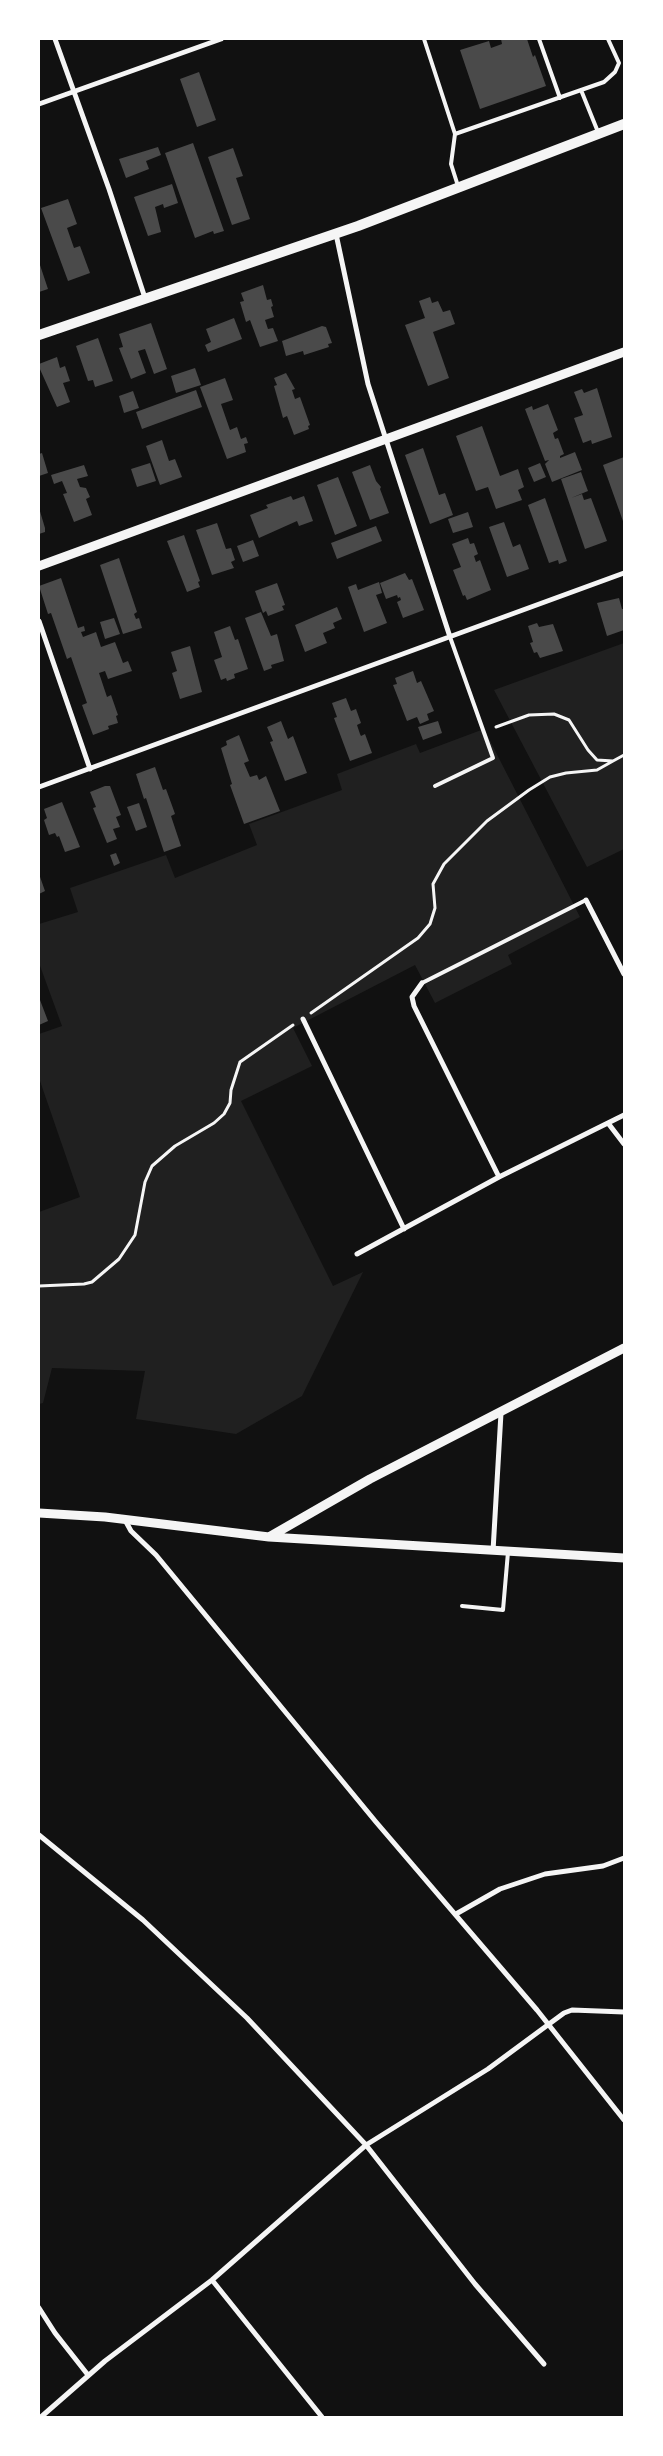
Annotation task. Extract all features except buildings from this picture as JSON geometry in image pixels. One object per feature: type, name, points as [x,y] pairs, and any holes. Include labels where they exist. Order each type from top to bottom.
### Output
[{"type":"main road","points":[[39,335],[336,233],[624,124]]},
{"type":"street","points":[[55,39],[145,298]]},
{"type":"street","points":[[39,104],[221,39]]},
{"type":"street","points":[[336,233],[368,384],[450,637]]},
{"type":"street","points":[[39,566],[624,352]]},
{"type":"street","points":[[39,787],[624,573]]},
{"type":"street","points":[[39,621],[90,769]]},
{"type":"street","points":[[586,900],[624,974]]},
{"type":"street","points":[[422,983],[412,997],[414,1006],[500,1177]]},
{"type":"street","points":[[303,1019],[404,1229]]},
{"type":"street","points":[[357,1254],[500,1177],[624,1115]]},
{"type":"street","points":[[608,1123],[624,1144]]},
{"type":"street","points":[[269,1537],[370,1479],[624,1348]]},
{"type":"street","points":[[493,1551],[501,1413]]},
{"type":"street","points":[[39,1513],[124,1519],[269,1537],[624,1558]]},
{"type":"street","points":[[124,1519],[131,1531],[156,1555],[456,1914],[624,2120]]},
{"type":"street","points":[[39,1835],[143,1920],[247,2018],[366,2146],[476,2284],[544,2364]]},
{"type":"street","points":[[456,1914],[500,1889],[545,1874],[567,1869],[604,1866],[624,1858]]},
{"type":"street","points":[[43,2417],[88,2375],[212,2280],[366,2146],[488,2069],[547,2024],[572,2010],[624,2012]]},
{"type":"street","points":[[212,2280],[322,2417]]},
{"type":"street","points":[[39,2308],[88,2375]]},
{"type":"lane","points":[[424,39],[455,134],[451,164],[458,188]]},
{"type":"lane","points":[[539,39],[560,98]]},
{"type":"lane","points":[[455,134],[604,82],[615,72],[618,63],[608,39]]},
{"type":"lane","points":[[581,90],[598,134]]},
{"type":"lane","points":[[435,786],[493,758],[450,637]]},
{"type":"lane","points":[[422,983],[586,900]]},
{"type":"lane","points":[[462,1606],[503,1610],[508,1552]]},
{"type":"path","points":[[496,727],[529,715],[554,714],[569,720],[593,756],[603,762],[613,761]]},
{"type":"path","points":[[39,1286],[92,1282],[119,1259],[134,1235],[145,1182],[152,1166],[175,1146],[194,1136],[224,1114],[230,1104],[231,1090],[240,1062],[418,938],[430,924],[435,908],[433,884],[444,864],[488,821],[529,790],[550,777],[566,773],[589,772],[624,755]]},
{"type":"shaded area","points":[[624,643],[624,849],[587,867],[494,690]]},
{"type":"shaded area","points":[[484,729],[580,917],[508,955],[512,964],[435,1003],[415,965],[293,1028],[312,1066],[241,1101],[333,1286],[363,1272],[302,1396],[236,1434],[136,1419],[145,1371],[52,1368],[43,1403],[39,1404],[39,1212],[80,1197],[39,1078],[39,1034],[62,1026],[39,963],[39,924],[78,912],[70,888],[166,855],[175,878],[257,845],[249,824],[342,790],[337,774],[416,744],[420,753]]}]
